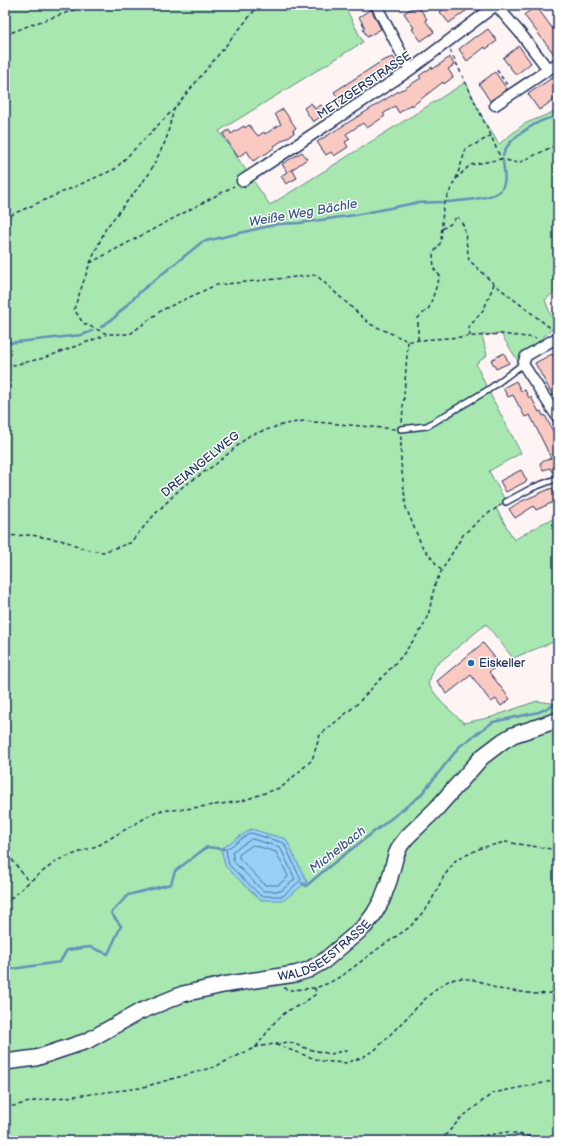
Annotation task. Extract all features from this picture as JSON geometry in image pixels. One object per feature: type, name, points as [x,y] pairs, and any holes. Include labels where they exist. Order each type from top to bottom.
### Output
[{"type":"street","points":[[376,5],[410,70]]},
{"type":"street","points":[[496,5],[548,69]]},
{"type":"street","name":"METZGERSTRASSE","points":[[242,181],[410,70],[496,5]]},
{"type":"street","points":[[495,105],[558,63]]},
{"type":"street","points":[[556,337],[526,356],[523,364],[558,418]]},
{"type":"street","name":"WALDSEESTRASSE","points":[[5,1062],[36,1058],[87,1041],[139,1012],[183,994],[223,985],[295,974],[308,970],[324,961],[365,926],[382,900],[396,854],[400,846],[482,758],[513,734],[558,720]]},
{"type":"lane","points":[[401,429],[427,426],[488,390],[523,364]]},
{"type":"lane","points":[[506,502],[532,488],[558,478]]},
{"type":"path","points":[[5,35],[90,5]]},
{"type":"path","points":[[5,220],[13,214],[115,169],[174,109],[260,5]]},
{"type":"path","points":[[446,42],[501,159]]},
{"type":"path","points":[[498,70],[513,93]]},
{"type":"path","points":[[107,334],[83,323],[74,309],[90,263],[106,228],[149,174],[166,140],[174,109]]},
{"type":"path","points":[[418,340],[418,318],[429,308],[440,276],[434,269],[433,254],[440,242],[443,206],[455,180],[466,149],[491,136]]},
{"type":"path","points":[[455,180],[470,165],[501,159],[518,163],[558,144]]},
{"type":"path","points":[[90,263],[242,181]]},
{"type":"path","points":[[441,229],[452,223],[457,216],[464,226],[469,260],[494,284],[556,337]]},
{"type":"path","points":[[5,367],[44,358],[107,334],[130,334],[162,310],[216,285],[316,274],[370,324],[408,341],[501,334],[556,337]]},
{"type":"path","points":[[470,336],[469,327],[484,309],[494,284]]},
{"type":"path","points":[[408,341],[401,429],[401,463],[406,508],[422,546],[442,570]]},
{"type":"path","name":"DREIANGELWEG","points":[[5,536],[31,535],[65,541],[85,549],[103,552],[130,543],[181,488],[216,464],[250,435],[284,424],[304,421],[401,429]]},
{"type":"path","points":[[5,904],[29,882],[58,860],[99,845],[157,811],[186,810],[242,801],[282,787],[312,760],[320,736],[356,705],[402,656],[424,627],[435,584],[463,535],[482,517],[506,502]]},
{"type":"path","points":[[283,989],[291,990],[315,988],[329,983],[343,975],[410,927],[429,905],[444,876],[456,860],[481,848],[505,842],[558,850]]},
{"type":"path","points":[[5,847],[13,861],[29,882]]},
{"type":"path","points":[[274,1044],[321,1061],[345,1064],[362,1058],[376,1049],[424,1000],[437,988],[450,980],[462,978],[479,981],[498,989],[536,994],[550,993],[557,982],[555,963],[558,951]]},
{"type":"path","points":[[256,1047],[274,1022],[287,1011],[302,1004],[316,994],[315,988]]},
{"type":"path","points":[[5,1108],[34,1101],[140,1088],[214,1067],[256,1047],[289,1042],[308,1049],[331,1054],[350,1048]]},
{"type":"path","points":[[440,1141],[462,1118],[493,1093],[558,1080]]},
{"type":"path","points":[[443,1138],[460,1139],[508,1132],[552,1141]]},
{"type":"green space","points":[[5,5],[344,5],[363,42],[219,131],[270,205],[466,82],[483,119],[499,144],[524,124],[558,110],[558,289],[545,300],[555,326],[518,361],[501,334],[482,335],[487,355],[476,364],[521,453],[489,471],[506,502],[496,508],[514,540],[543,523],[558,517],[558,640],[513,658],[486,624],[435,666],[428,684],[442,703],[464,723],[492,717],[537,701],[558,704],[558,1141],[5,1141]]},
{"type":"water","points":[[251,829],[286,839],[307,882],[284,900],[260,900],[225,866],[221,849]]},
{"type":"building","points":[[448,5],[474,5],[449,23],[440,12]]},
{"type":"building","points":[[418,6],[427,19],[425,20],[434,32],[421,41],[412,29],[414,28],[404,13]]},
{"type":"building","points":[[536,6],[558,36],[558,51],[554,54],[524,15]]},
{"type":"building","points":[[371,9],[381,29],[367,37],[363,29],[365,28],[359,17]]},
{"type":"building","points":[[488,29],[497,41],[486,49],[485,47],[467,61],[459,49]]},
{"type":"building","points":[[519,46],[531,63],[516,75],[503,58]]},
{"type":"building","points":[[393,57],[400,67],[350,95],[341,102],[334,92],[382,61]]},
{"type":"building","points":[[450,57],[454,65],[448,69],[453,77],[444,84],[443,82],[412,106],[411,104],[399,113],[395,106],[383,114],[385,116],[367,128],[363,123],[346,134],[350,139],[345,142],[348,147],[334,156],[331,152],[326,155],[317,142],[421,78],[419,76],[432,67],[433,69]]},
{"type":"building","points":[[495,72],[507,89],[490,101],[479,84]]},
{"type":"building","points":[[558,74],[558,97],[539,110],[528,94]]},
{"type":"building","points":[[311,103],[315,109],[321,105],[327,112],[313,122],[304,108]]},
{"type":"building","points":[[283,109],[296,128],[293,130],[294,133],[274,146],[275,147],[267,153],[253,161],[247,151],[238,157],[223,134],[229,130],[231,134],[244,126],[245,128],[249,125],[258,136],[264,132],[265,134],[281,124],[275,114]]},
{"type":"building","points":[[302,152],[307,159],[292,169],[297,178],[286,184],[281,176],[287,172],[282,164]]},
{"type":"building","points":[[504,353],[509,363],[496,369],[491,360]]},
{"type":"building","points":[[552,354],[557,363],[554,365],[558,372],[558,393],[553,396],[535,363]]},
{"type":"building","points":[[516,381],[521,391],[525,390],[529,398],[531,397],[539,412],[541,411],[543,416],[545,415],[558,442],[558,472],[557,470],[552,472],[550,468],[543,470],[540,463],[551,458],[530,415],[525,417],[513,395],[508,397],[503,388]]},
{"type":"building","points":[[521,470],[527,481],[506,492],[500,481]]},
{"type":"building","points":[[552,488],[558,500],[536,510],[534,506],[515,518],[509,509],[520,502]]},
{"type":"building","points":[[483,643],[500,664],[489,672],[510,699],[501,706],[496,699],[491,702],[471,675],[447,694],[437,681]]},
{"type":"waterway","name":"Weiße Weg Bächle","points":[[503,156],[510,143],[525,130],[543,121],[558,117]]},
{"type":"waterway","name":"Weiße Weg Bächle","points":[[447,202],[476,199],[491,196],[497,193],[501,190],[504,184],[505,176],[503,162]]},
{"type":"waterway","name":"Weiße Weg Bächle","points":[[101,327],[115,317],[141,291],[202,242],[278,224],[300,223],[355,215],[415,203],[442,202]]},
{"type":"waterway","name":"Weiße Weg Bächle","points":[[5,343],[82,335],[92,331]]},
{"type":"waterway","name":"Michelbach","points":[[302,883],[306,886],[420,796],[460,746],[493,722],[539,712],[558,703]]},
{"type":"waterway","name":"Michelbach","points":[[5,970],[60,962],[67,950],[90,947],[108,954],[121,926],[111,913],[128,895],[171,884],[175,871],[207,847],[224,849]]},
{"type":"place","name":"Eiskeller","points":[[471,663]]}]
